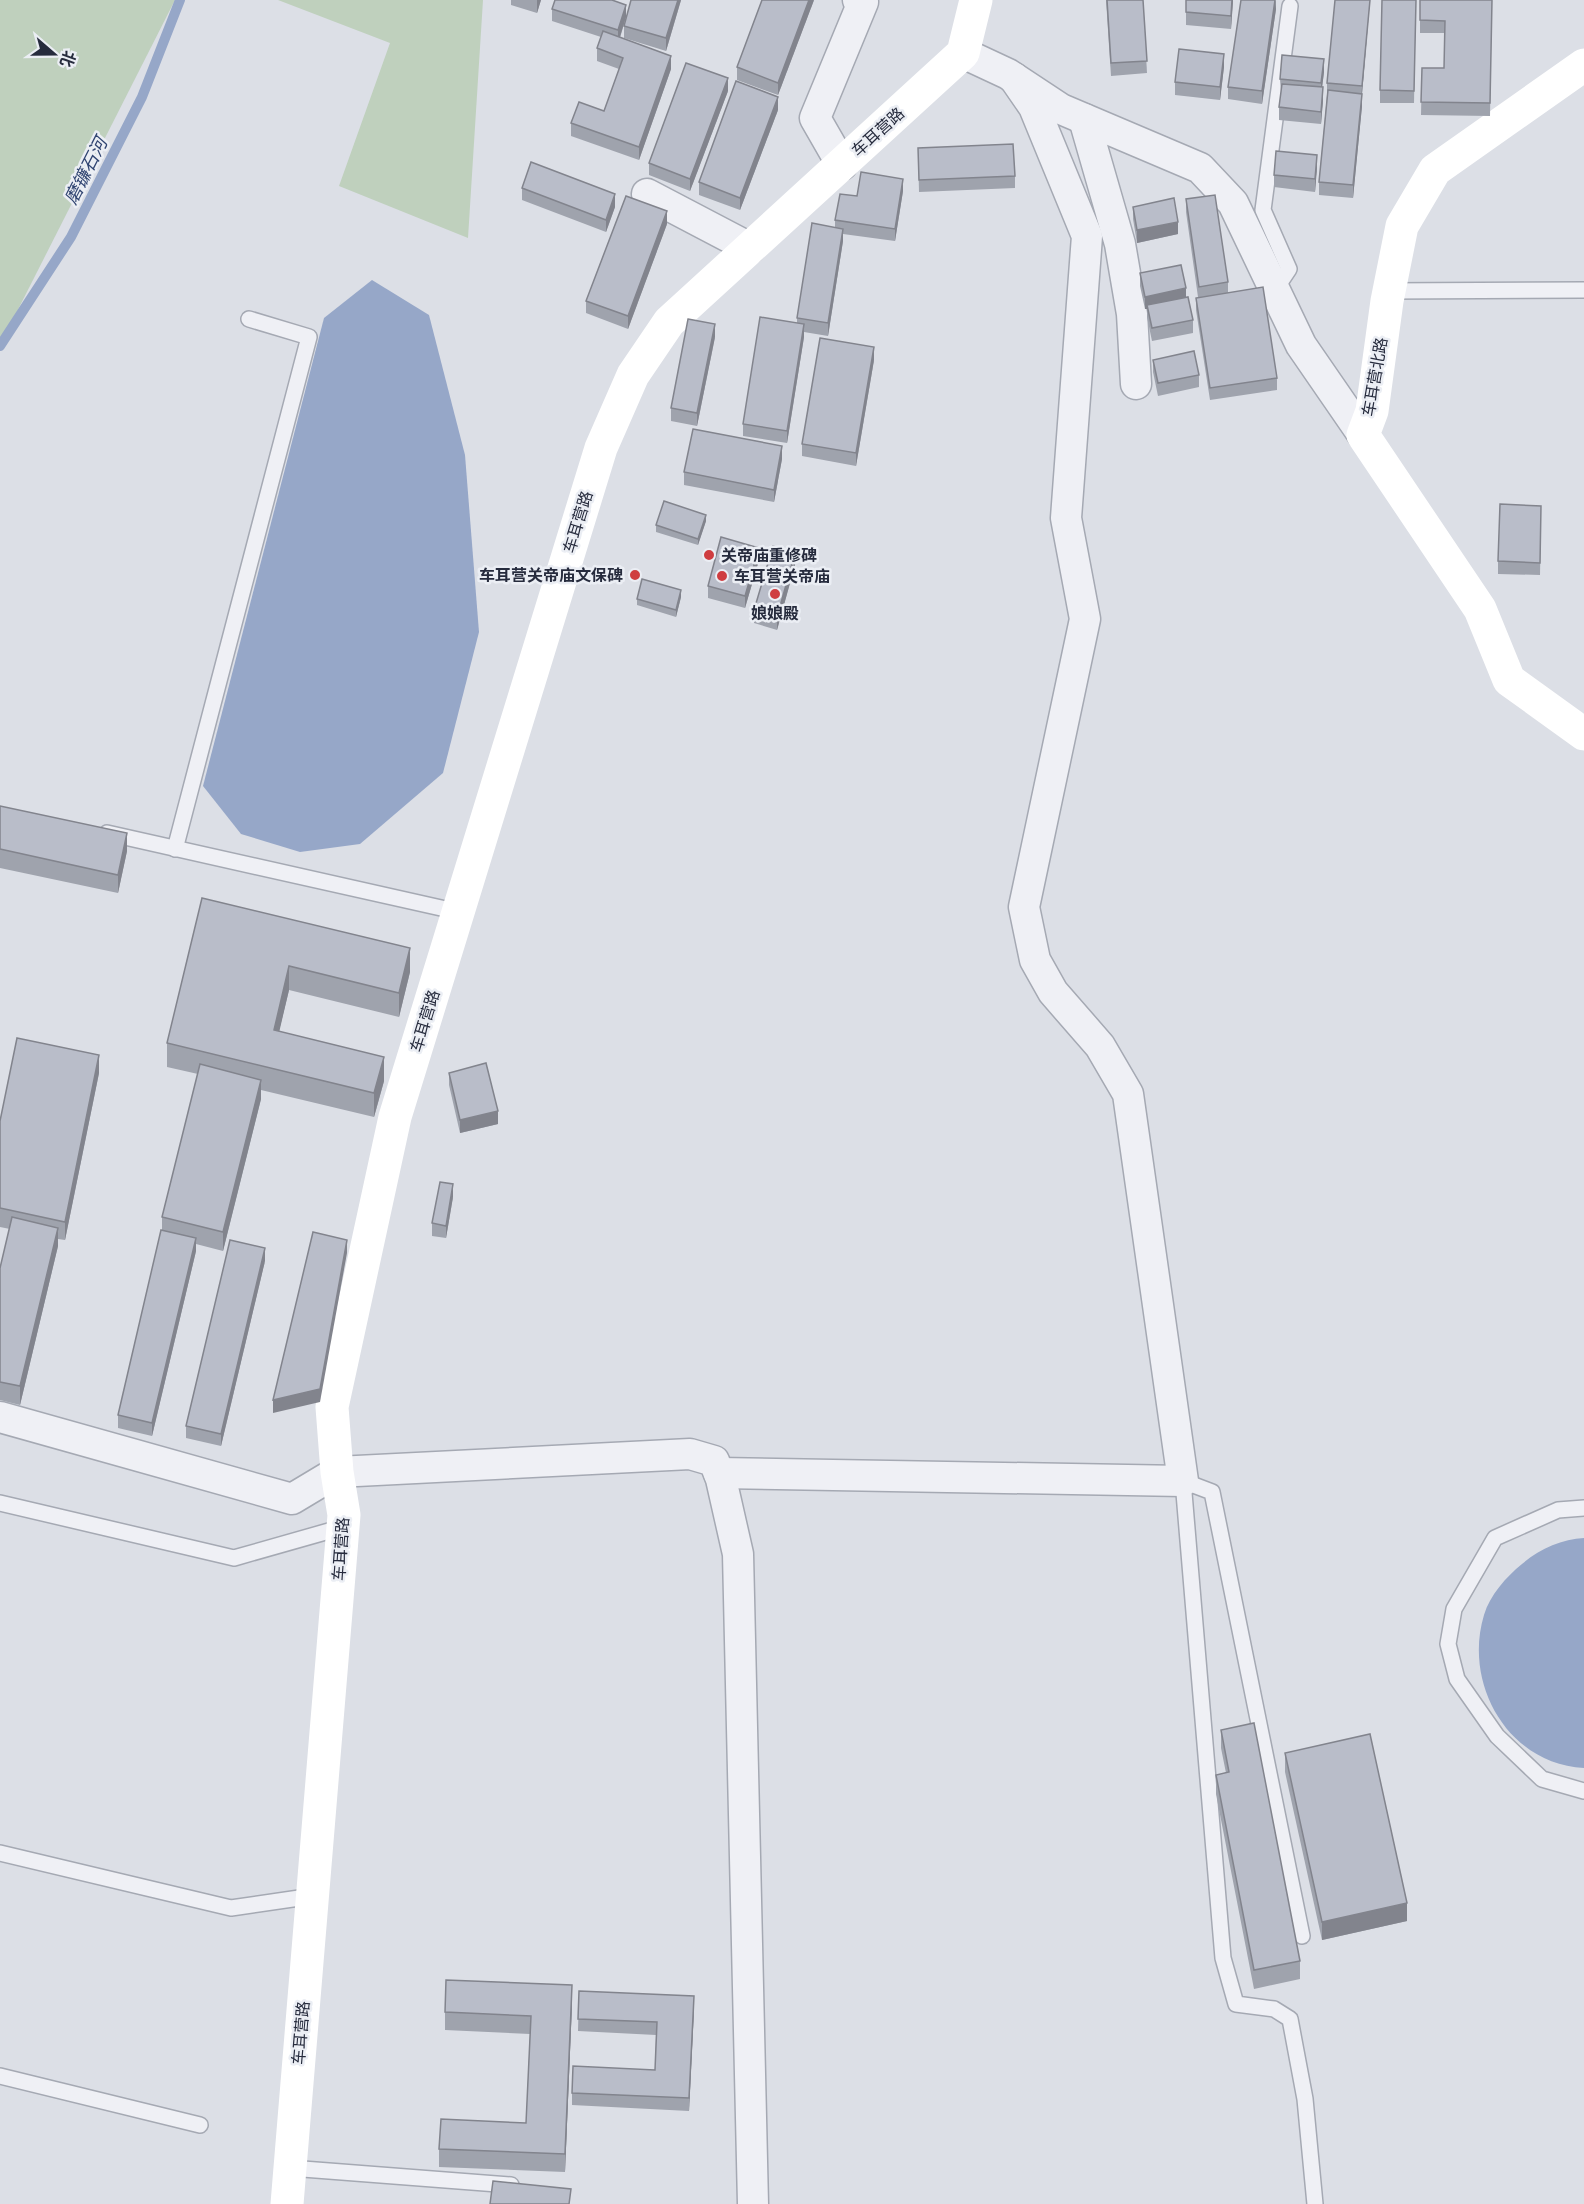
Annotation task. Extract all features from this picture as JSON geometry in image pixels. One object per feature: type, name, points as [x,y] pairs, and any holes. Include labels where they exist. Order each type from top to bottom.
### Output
[{"type":"street","points":[[842,165],[815,118],[863,2],[858,0]]},
{"type":"street","points":[[976,0],[963,53],[1014,78],[1061,110],[1200,168],[1233,202],[1301,345],[1363,435]]},
{"type":"street","name":"车耳营路","points":[[287,2204],[344,1515],[337,1472],[332,1407],[395,1117],[601,448],[633,375],[669,322],[963,53]]},
{"type":"street","name":"车耳营北路","points":[[1584,65],[1434,170],[1402,226],[1389,291],[1372,411],[1363,435],[1480,609],[1509,680],[1584,734]]},
{"type":"street","points":[[719,1473],[1183,1481],[1128,1094],[1100,1046],[1053,992],[1035,960],[1024,907],[1085,619],[1066,518],[1087,236],[1034,107],[1014,78]]},
{"type":"street","points":[[1084,119],[1120,244],[1132,314],[1136,384]]},
{"type":"street","points":[[647,194],[750,248]]},
{"type":"street","points":[[0,1418],[292,1499],[337,1472],[690,1454],[714,1461],[719,1473],[738,1554],[753,2204]]},
{"type":"lane","points":[[1275,290],[1289,269],[1263,210],[1290,6]]},
{"type":"lane","points":[[1389,291],[1584,290]]},
{"type":"lane","points":[[175,849],[309,337],[249,319]]},
{"type":"lane","points":[[94,830],[459,912]]},
{"type":"lane","points":[[1302,1936],[1212,1492],[1183,1481],[1223,1958],[1236,2004],[1274,2009],[1290,2019],[1305,2099],[1315,2204]]},
{"type":"lane","points":[[0,1503],[234,1557],[343,1527]]},
{"type":"lane","points":[[1584,1508],[1558,1510],[1495,1538],[1454,1609],[1448,1644],[1457,1679],[1497,1736],[1542,1779],[1584,1791]]},
{"type":"lane","points":[[0,1853],[231,1908],[313,1896]]},
{"type":"lane","points":[[0,2076],[200,2125]]},
{"type":"lane","points":[[290,2168],[531,2187]]},
{"type":"green space","points":[[0,0],[175,0],[0,345]]},
{"type":"green space","points":[[278,0],[483,0],[468,238],[339,186],[390,43]]},
{"type":"water","points":[[372,280],[429,315],[465,455],[479,632],[443,773],[360,844],[300,852],[241,834],[203,786],[324,318]]},
{"type":"water","points":[[1584,1538],[1584,1768],[1557,1763],[1533,1752],[1513,1736],[1498,1716],[1486,1693],[1480,1667],[1479,1641],[1487,1608],[1494,1594],[1510,1575],[1543,1549],[1567,1540]]},
{"type":"building","points":[[555,0],[612,0],[626,5],[618,30],[552,9]]},
{"type":"building","points":[[631,0],[678,0],[666,38],[624,26]]},
{"type":"building","points":[[762,0],[809,0],[778,83],[737,67]]},
{"type":"building","points":[[1107,0],[1143,0],[1147,61],[1111,63]]},
{"type":"building","points":[[1186,0],[1232,0],[1231,16],[1186,12]]},
{"type":"building","points":[[1241,0],[1275,0],[1262,91],[1228,87]]},
{"type":"building","points":[[1335,0],[1370,0],[1362,86],[1327,83]]},
{"type":"building","points":[[1382,0],[1416,0],[1414,91],[1380,90]]},
{"type":"building","points":[[1420,0],[1492,0],[1490,103],[1421,102],[1422,68],[1444,68],[1445,21],[1420,20]]},
{"type":"building","points":[[603,31],[671,56],[639,147],[571,123],[579,102],[604,111],[623,58],[597,48]]},
{"type":"building","points":[[1179,49],[1224,54],[1220,87],[1175,82]]},
{"type":"building","points":[[1282,55],[1324,59],[1321,83],[1280,79]]},
{"type":"building","points":[[686,63],[728,78],[690,179],[649,163]]},
{"type":"building","points":[[736,81],[778,97],[740,198],[699,182]]},
{"type":"building","points":[[1282,84],[1323,87],[1321,112],[1279,107]]},
{"type":"building","points":[[1328,90],[1362,94],[1353,185],[1319,182]]},
{"type":"building","points":[[1013,144],[1015,176],[919,180],[918,148]]},
{"type":"building","points":[[1276,151],[1317,155],[1315,179],[1274,175]]},
{"type":"building","points":[[531,162],[615,194],[606,220],[522,188]]},
{"type":"building","points":[[861,172],[903,179],[895,229],[835,220],[840,194],[857,196]]},
{"type":"building","points":[[1215,195],[1228,282],[1199,287],[1186,199]]},
{"type":"building","points":[[626,196],[667,211],[628,316],[586,301]]},
{"type":"building","points":[[1174,198],[1178,222],[1137,230],[1133,207]]},
{"type":"building","points":[[812,223],[843,229],[828,323],[797,318]]},
{"type":"building","points":[[1181,265],[1186,288],[1145,297],[1140,273]]},
{"type":"building","points":[[1263,287],[1277,378],[1210,388],[1196,298]]},
{"type":"building","points":[[1188,297],[1193,320],[1152,328],[1147,305]]},
{"type":"building","points":[[760,317],[804,324],[787,431],[743,424]]},
{"type":"building","points":[[688,319],[715,324],[697,413],[671,408]]},
{"type":"building","points":[[820,338],[874,347],[856,453],[802,444]]},
{"type":"building","points":[[1194,351],[1199,375],[1158,383],[1153,360]]},
{"type":"building","points":[[693,429],[782,446],[774,490],[684,472]]},
{"type":"building","points":[[664,501],[706,515],[698,539],[656,525]]},
{"type":"building","points":[[1500,504],[1541,506],[1540,563],[1498,561]]},
{"type":"building","points":[[721,537],[759,548],[745,596],[708,586]]},
{"type":"building","name":"娘娘殿","points":[[773,546],[795,553],[777,617],[754,610]]},
{"type":"building","points":[[642,579],[681,590],[676,610],[637,599]]},
{"type":"building","points":[[0,806],[127,833],[118,875],[0,849]]},
{"type":"building","points":[[202,898],[410,948],[399,993],[289,966],[274,1030],[384,1057],[374,1093],[167,1043]]},
{"type":"building","points":[[17,1038],[99,1055],[65,1222],[0,1208],[0,1121]]},
{"type":"building","points":[[486,1063],[498,1111],[460,1120],[449,1073]]},
{"type":"building","points":[[200,1064],[261,1080],[223,1232],[162,1217]]},
{"type":"building","points":[[440,1182],[453,1184],[446,1226],[432,1223]]},
{"type":"building","points":[[12,1217],[58,1228],[20,1386],[0,1382],[0,1268]]},
{"type":"building","points":[[161,1230],[196,1238],[152,1423],[118,1415]]},
{"type":"building","points":[[313,1232],[347,1240],[320,1389],[273,1400]]},
{"type":"building","points":[[230,1240],[265,1248],[221,1434],[186,1426]]},
{"type":"building","points":[[1254,1723],[1300,1961],[1254,1970],[1216,1775],[1229,1772],[1221,1730]]},
{"type":"building","points":[[1370,1734],[1407,1903],[1322,1922],[1285,1753]]},
{"type":"building","points":[[446,1980],[572,1985],[565,2154],[439,2149],[441,2119],[526,2123],[531,2016],[445,2012]]},
{"type":"building","points":[[579,1991],[694,1996],[689,2098],[572,2093],[573,2066],[655,2070],[657,2022],[578,2019]]},
{"type":"building","points":[[493,2181],[571,2189],[569,2204],[490,2204]]},
{"type":"waterway","name":"磨镰石河","points":[[0,346],[71,237],[142,97],[180,0]]},
{"type":"place","name":"关帝庙重修碑","points":[[709,555]]},
{"type":"place","name":"车耳营关帝庙文保碑","points":[[635,575]]},
{"type":"place","name":"车耳营关帝庙","points":[[722,576]]},
{"type":"place","name":"娘娘殿","points":[[775,594]]}]
